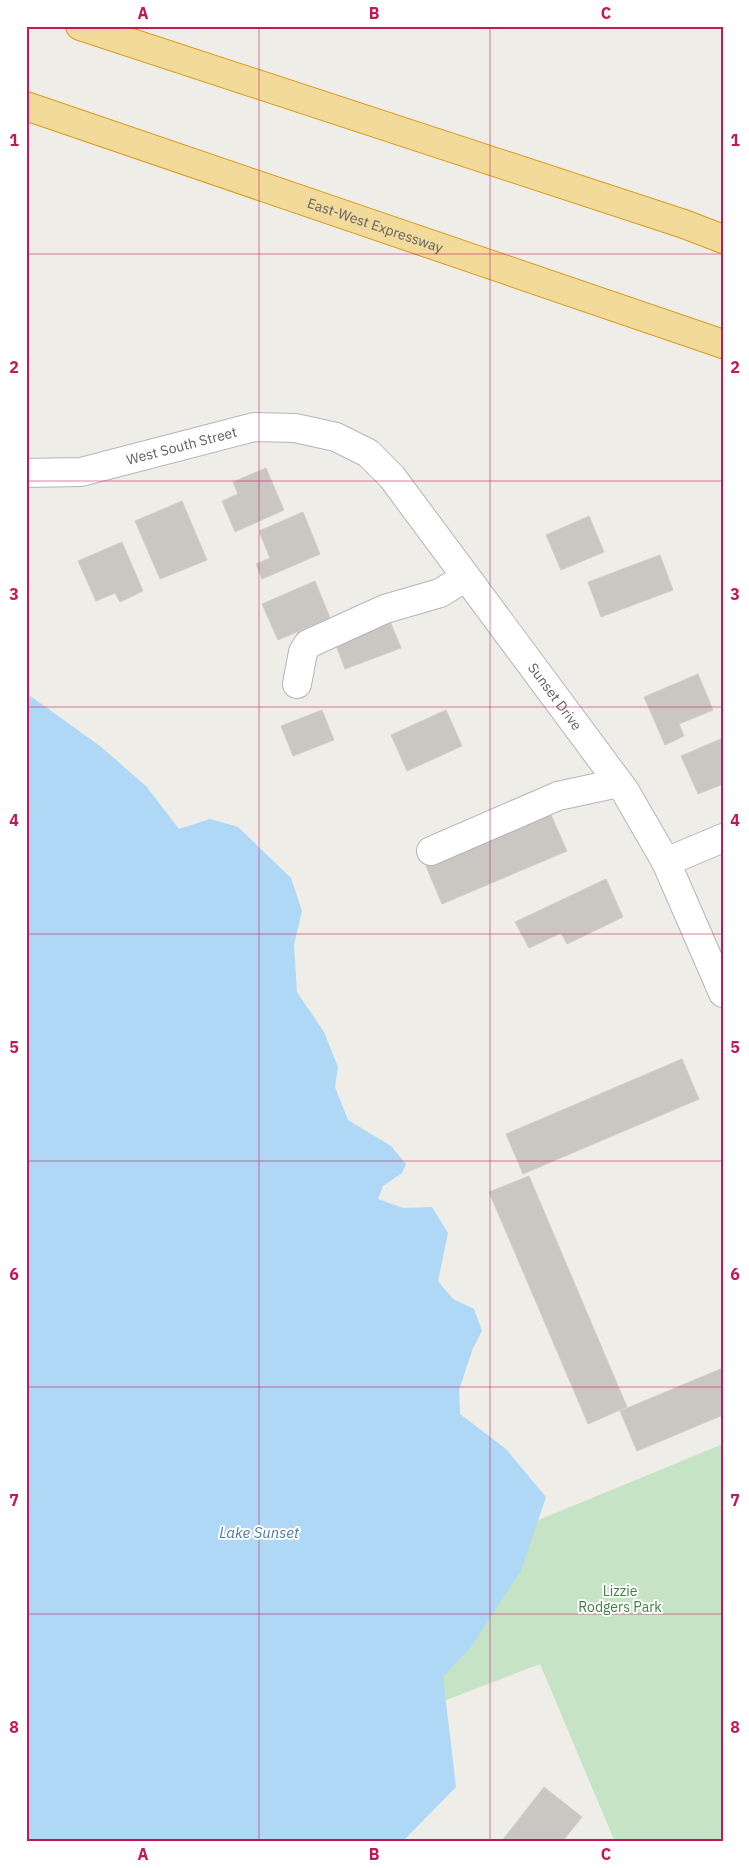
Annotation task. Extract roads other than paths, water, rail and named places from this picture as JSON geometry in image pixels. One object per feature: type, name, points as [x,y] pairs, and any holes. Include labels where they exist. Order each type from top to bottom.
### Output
[{"type":"highway","points":[[80,26],[684,224],[723,240]]},
{"type":"highway","name":"East-West Expressway","points":[[26,106],[723,344]]},
{"type":"highway","points":[[684,224],[723,226]]},
{"type":"street","name":"West South Street","points":[[29,467],[81,472],[254,427],[295,428],[336,437]]},
{"type":"street","name":"Sunset Drive","points":[[336,437],[368,452],[392,476],[618,783],[666,862],[723,993]]},
{"type":"street","points":[[297,684],[303,652],[308,644],[385,609],[440,593],[466,577]]},
{"type":"street","points":[[431,851],[558,796],[618,783]]},
{"type":"street","points":[[666,862],[723,838]]},
{"type":"water","name":"Lake Sunset","points":[[26,693],[100,746],[146,786],[179,829],[210,819],[238,827],[291,878],[302,911],[294,945],[297,992],[324,1032],[338,1067],[335,1087],[348,1120],[391,1146],[406,1164],[402,1173],[383,1186],[378,1199],[403,1208],[432,1207],[448,1233],[438,1281],[453,1299],[474,1309],[482,1331],[473,1348],[459,1390],[460,1414],[506,1449],[546,1497],[521,1571],[471,1647],[443,1677],[456,1787],[402,1842],[26,1842]]},
{"type":"park label","name":"Lizzie Rodgers Park","points":[[620,1599]]}]
